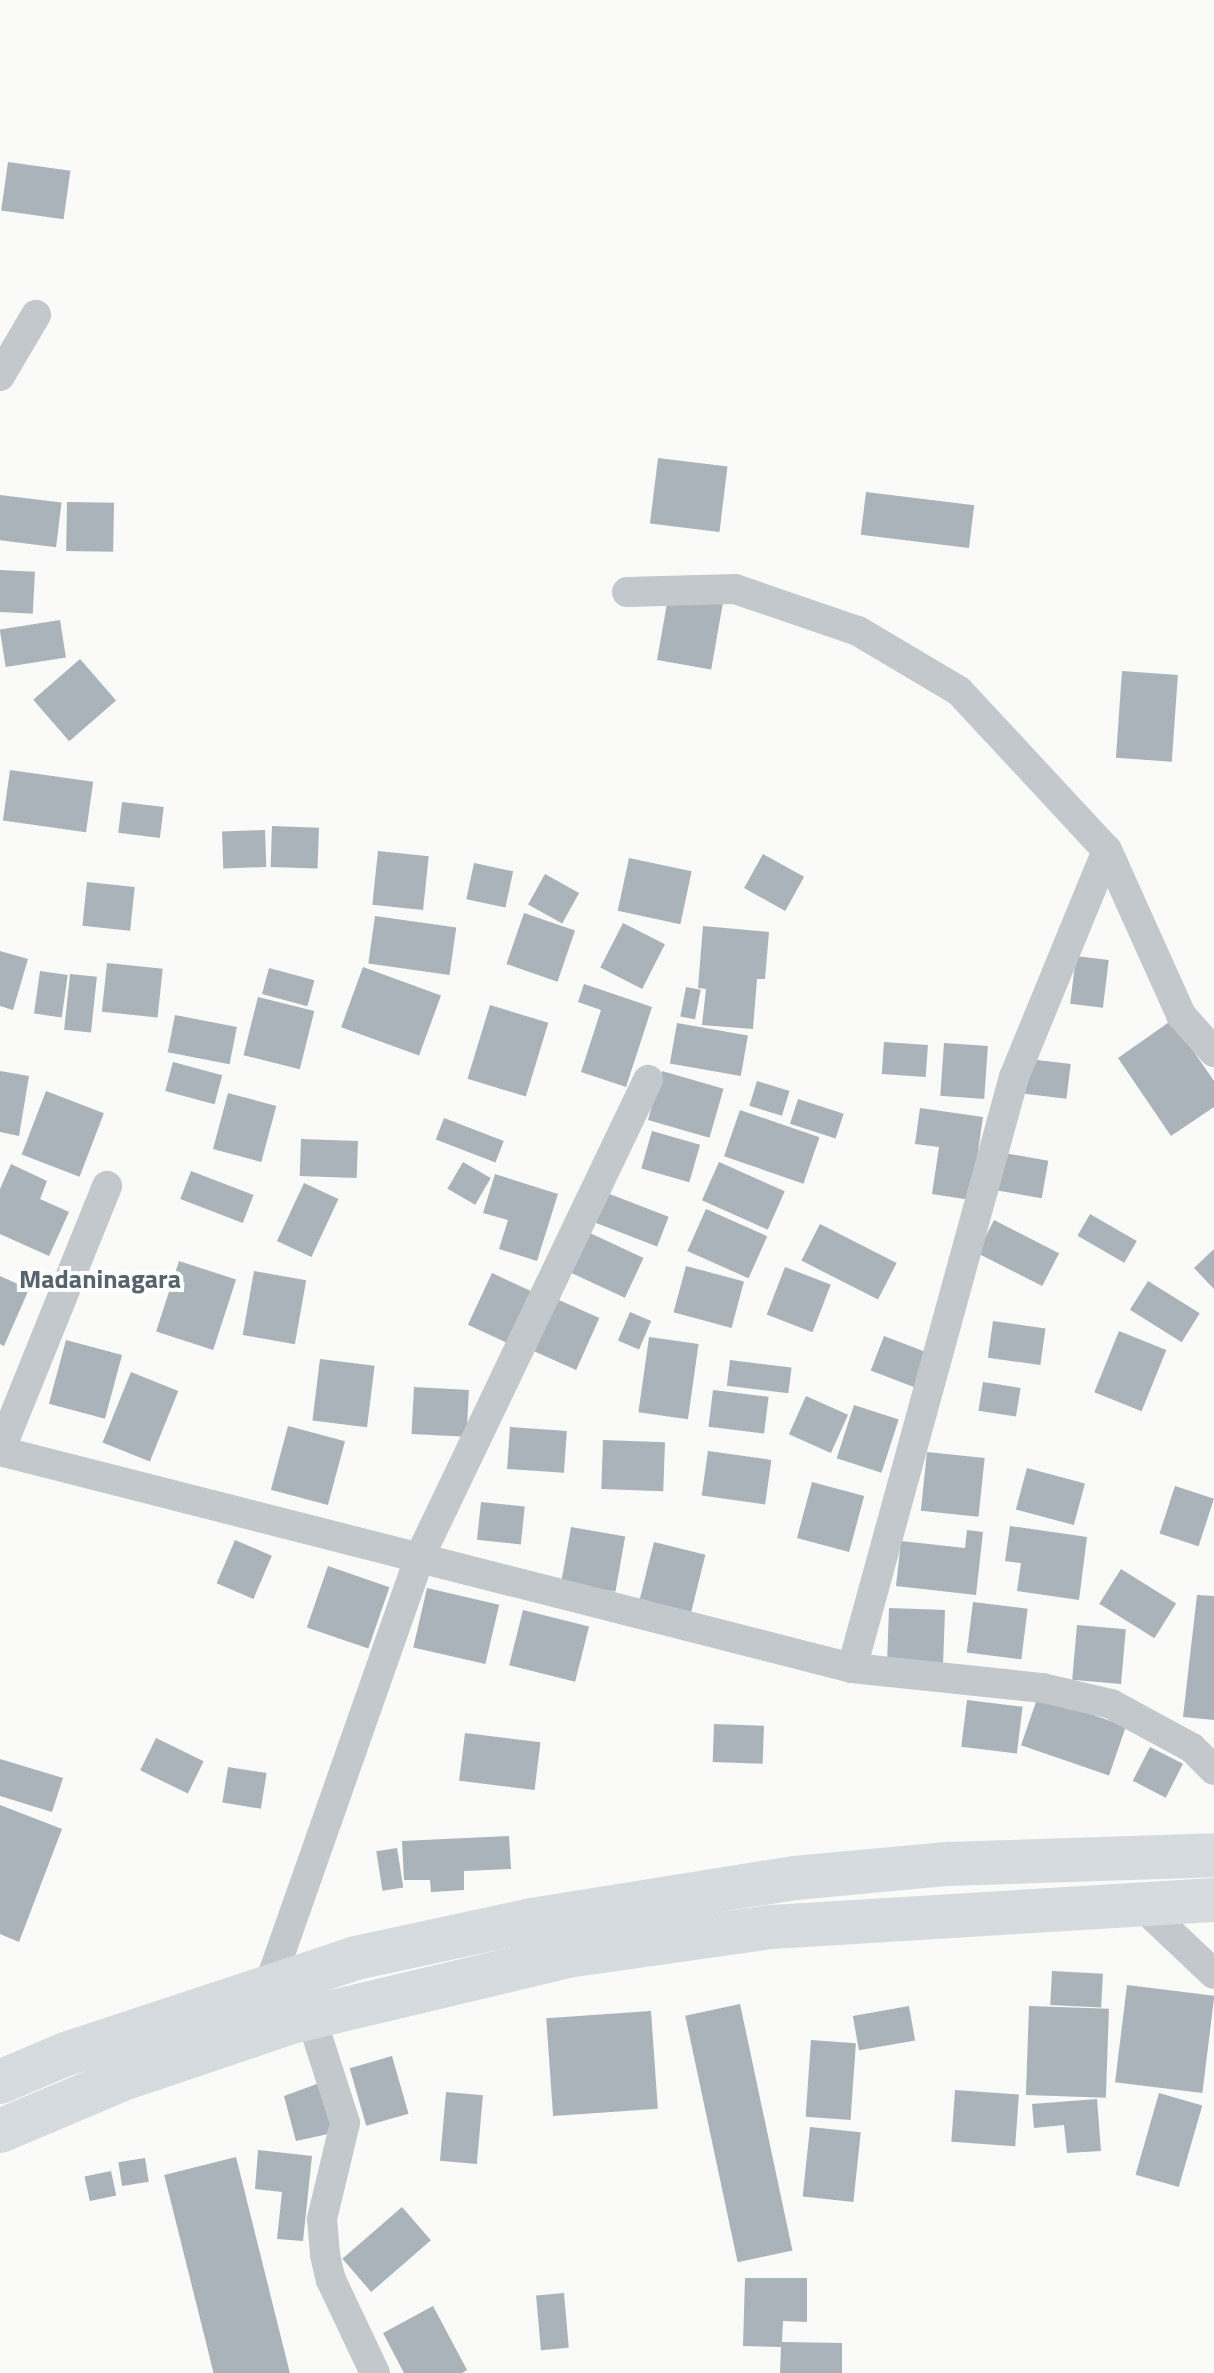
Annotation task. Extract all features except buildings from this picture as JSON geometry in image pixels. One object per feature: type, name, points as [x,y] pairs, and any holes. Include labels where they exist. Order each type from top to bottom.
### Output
[{"type":"main road","points":[[0,2082],[66,2054],[356,1958],[532,1920],[795,1878],[947,1864],[1214,1855]]},
{"type":"main road","points":[[0,2131],[123,2079],[311,2017],[567,1956],[772,1927],[1214,1900]]},
{"type":"street","points":[[0,376],[36,315]]},
{"type":"street","points":[[627,592],[735,589],[858,631],[959,691],[1107,850],[1181,1015],[1214,1052]]},
{"type":"street","points":[[852,1668],[1014,1077],[1107,850]]},
{"type":"street","points":[[269,1985],[420,1556],[648,1080]]},
{"type":"street","points":[[107,1186],[12,1376],[0,1451],[321,1536],[420,1556],[852,1668],[1043,1688],[1111,1704],[1192,1748],[1214,1770]]},
{"type":"street","points":[[1139,1903],[1214,1974]]},
{"type":"street","points":[[311,2017],[345,2123],[322,2219],[325,2255],[331,2280],[375,2373]]},
{"type":"district","name":"Madaninagara","points":[[100,1279]]}]
